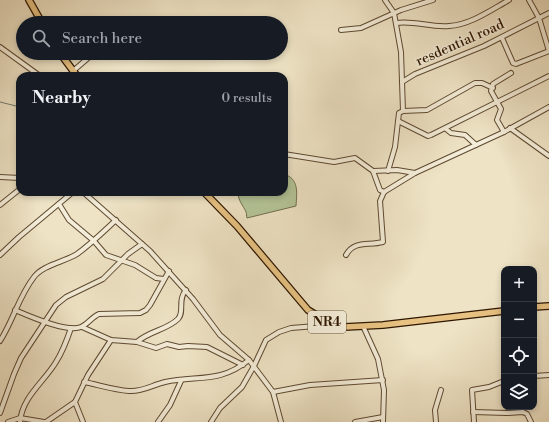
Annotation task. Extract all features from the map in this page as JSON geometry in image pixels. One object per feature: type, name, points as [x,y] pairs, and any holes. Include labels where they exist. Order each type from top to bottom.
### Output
[{"type":"highway","points":[[29,0],[38,16]]},
{"type":"highway","points":[[65,60],[74,72]]},
{"type":"highway","name":"NR4","points":[[208,196],[237,226],[308,310],[331,324],[345,327],[363,326],[501,311]]},
{"type":"highway","points":[[537,307],[549,306]]},
{"type":"street","name":"resdential road","points":[[385,0],[394,13],[401,52],[403,111],[399,113],[395,147],[388,171]]},
{"type":"street","points":[[341,30],[361,28],[394,13],[433,0]]},
{"type":"street","points":[[396,23],[412,22],[451,26],[469,21],[509,0]]},
{"type":"street","points":[[502,38],[513,63],[516,64],[549,51],[539,18],[530,0]]},
{"type":"street","name":"resdential road","points":[[402,82],[415,74],[502,38],[549,13]]},
{"type":"street","points":[[0,48],[16,59]]},
{"type":"street","points":[[17,60],[34,72]]},
{"type":"street","points":[[77,72],[88,60]]},
{"type":"street","points":[[504,132],[498,122],[501,110],[492,91],[493,84],[511,73]]},
{"type":"street","points":[[398,121],[428,136],[446,129],[549,76]]},
{"type":"street","points":[[403,111],[427,110],[475,84],[482,83],[493,88]]},
{"type":"street","points":[[346,255],[349,250],[356,245],[382,242],[380,201],[384,192],[415,173],[504,132],[549,107]]},
{"type":"street","points":[[510,128],[549,156]]},
{"type":"street","points":[[446,129],[451,133],[465,135],[476,145]]},
{"type":"street","points":[[288,155],[334,162],[355,158],[373,171],[380,190],[384,192]]},
{"type":"street","points":[[373,171],[397,170],[415,173]]},
{"type":"street","points":[[0,177],[16,178]]},
{"type":"street","points":[[0,205],[16,192]]},
{"type":"street","points":[[0,255],[18,237],[68,196]]},
{"type":"street","points":[[88,196],[116,220],[169,271],[186,290],[220,335],[249,360],[273,392],[281,422]]},
{"type":"street","points":[[59,204],[69,220],[94,241],[106,255],[135,265],[156,278],[164,280]]},
{"type":"street","points":[[0,341],[10,326],[16,310],[34,276],[76,254],[94,241],[116,220]]},
{"type":"street","points":[[0,413],[21,358],[56,305],[66,297],[99,281],[112,271],[120,261],[142,244]]},
{"type":"street","points":[[82,327],[94,316],[99,314],[132,314],[143,312],[150,305],[169,271]]},
{"type":"street","points":[[137,342],[143,336],[177,321],[181,314],[181,297],[186,290]]},
{"type":"street","points":[[16,310],[45,322],[70,328],[82,327],[112,340],[137,342],[156,348],[167,344],[179,347],[207,347],[243,365]]},
{"type":"street","points":[[316,316],[316,326]]},
{"type":"street","points":[[211,422],[220,408],[242,387],[266,340],[271,336],[291,328],[331,324]]},
{"type":"street","points":[[355,422],[383,420],[382,380],[376,353],[363,326]]},
{"type":"street","points":[[20,420],[24,405],[56,363],[64,348],[70,328]]},
{"type":"street","points":[[8,422],[20,420],[45,422],[75,402],[84,382],[102,351],[112,340]]},
{"type":"street","points":[[84,382],[129,391],[147,389],[162,382],[214,378],[228,374],[249,360]]},
{"type":"street","points":[[537,376],[549,375]]},
{"type":"street","points":[[158,422],[170,405],[181,380]]},
{"type":"street","points":[[273,392],[310,385],[382,380]]},
{"type":"street","points":[[474,422],[472,390],[489,387],[501,382]]},
{"type":"street","points":[[436,422],[435,410],[441,390]]},
{"type":"street","points":[[75,402],[83,422]]},
{"type":"street","points":[[473,412],[523,412],[527,414],[531,422]]},
{"type":"green space","points":[[288,176],[295,183],[297,191],[296,206],[247,218],[246,212],[239,196],[288,196]]},
{"type":"waterway","points":[[0,102],[16,106]]}]
